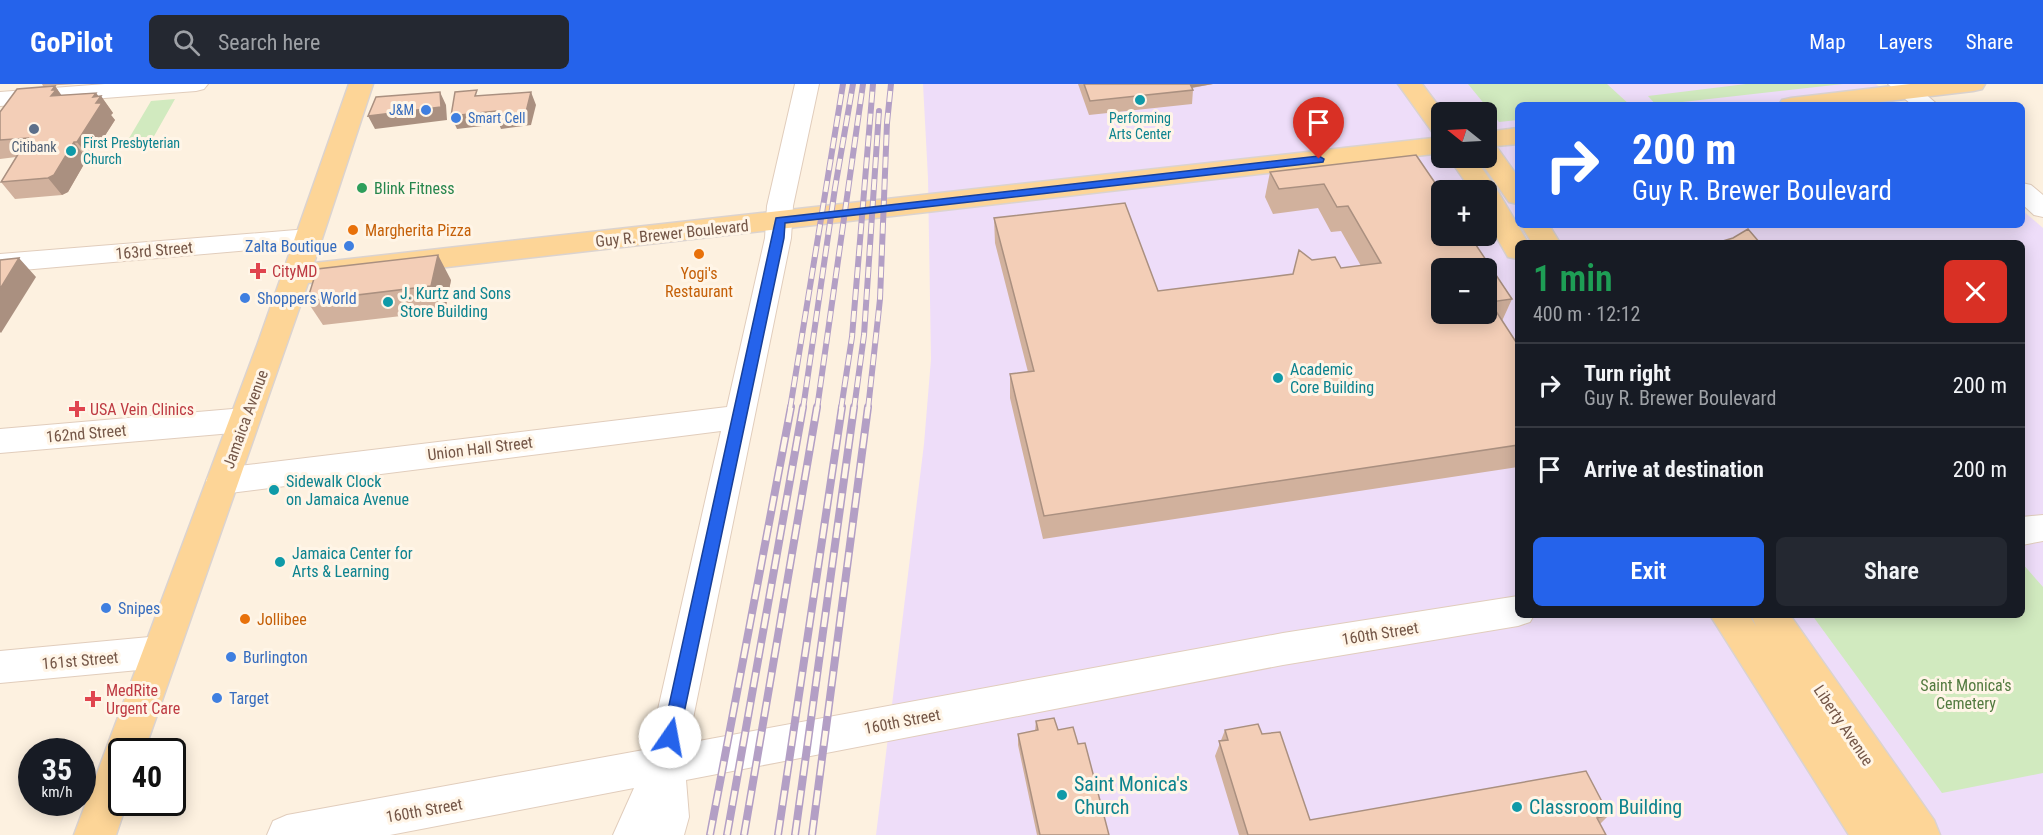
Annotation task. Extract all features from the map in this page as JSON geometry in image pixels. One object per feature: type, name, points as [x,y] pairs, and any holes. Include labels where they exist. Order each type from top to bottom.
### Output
[{"type":"main road","name":"Jamaica Avenue","points":[[129,738],[244,420],[361,84]]},
{"type":"main road","points":[[1410,84],[1431,113]]},
{"type":"main road","points":[[1437,84],[1451,102]]},
{"type":"main road","points":[[1824,102],[1913,94],[1973,84]]},
{"type":"main road","points":[[1497,139],[1515,136]]},
{"type":"main road","name":"Guy R. Brewer Boulevard","points":[[295,275],[1431,146]]},
{"type":"main road","points":[[1497,166],[1515,192]]},
{"type":"main road","points":[[1497,214],[1515,245]]},
{"type":"main road","points":[[1730,618],[1873,835]]},
{"type":"main road","name":"Liberty Avenue","points":[[1771,618],[1919,835]]},
{"type":"main road","points":[[94,835],[108,797]]},
{"type":"street","points":[[0,99],[196,84]]},
{"type":"street","points":[[633,835],[665,764],[778,238],[780,206],[807,84]]},
{"type":"street","points":[[2025,194],[2043,209]]},
{"type":"street","name":"163rd Street","points":[[0,263],[308,238]]},
{"type":"street","name":"Union Hall Street","points":[[222,481],[738,417]]},
{"type":"street","name":"162nd Street","points":[[0,441],[244,420]]},
{"type":"street","points":[[2025,531],[2043,528]]},
{"type":"street","name":"160th Street","points":[[287,835],[665,764],[707,759],[1282,649],[1515,611]]},
{"type":"street","name":"161st Street","points":[[0,667],[160,652]]},
{"type":"street","points":[[664,835],[669,817],[665,764]]},
{"type":"shaded area","points":[[923,84],[1876,84],[1896,102],[1515,102],[1515,228],[2025,228],[2025,213],[2043,228],[2043,835],[876,835],[924,444],[931,359],[928,178]]},
{"type":"green space","points":[[1468,84],[1607,84],[1627,102],[1515,102],[1515,120],[1499,122],[1497,102],[1483,102]]},
{"type":"green space","points":[[1746,84],[1843,84],[1683,102],[1653,102],[1648,96]]},
{"type":"green space","points":[[175,99],[153,138],[128,140],[151,101]]},
{"type":"green space","name":"Saint Monica's Cemetery","points":[[2025,566],[2043,587],[2043,773],[1942,793],[1814,618],[2025,618]]},
{"type":"building","points":[[1084,84],[1190,84],[1193,90],[1090,101]]},
{"type":"building","points":[[55,86],[52,90],[56,90],[51,96],[96,93],[93,97],[101,96],[96,103],[102,103],[54,175],[48,178],[1,182],[28,138],[0,140],[0,112],[17,89]]},
{"type":"building","points":[[477,90],[475,96],[531,92],[526,112],[496,115],[496,111],[451,116],[455,92]]},
{"type":"building","points":[[440,92],[441,107],[368,116],[376,97]]},
{"type":"building","name":"Academic Core Building","points":[[1416,155],[1433,180],[1431,180],[1431,246],[1477,246],[1485,258],[1431,258],[1431,324],[1497,324],[1497,313],[1515,340],[1515,445],[1044,516],[1010,374],[1034,371],[994,218],[1125,203],[1158,291],[1293,274],[1299,250],[1312,260],[1335,257],[1341,268],[1381,263],[1348,206],[1337,207],[1324,184],[1279,189],[1270,172]]},
{"type":"building","points":[[1748,229],[1757,240],[1726,240]]},
{"type":"building","points":[[438,255],[431,286],[307,301],[317,269]]},
{"type":"building","points":[[19,258],[0,289],[0,260]]},
{"type":"building","name":"Academic Core Building","points":[[1497,276],[1512,299],[1497,301]]},
{"type":"building","name":"Saint Monica's Church","points":[[1054,718],[1058,730],[1073,727],[1078,744],[1085,743],[1109,835],[1040,835],[1018,734],[1038,730],[1036,721]]},
{"type":"building","name":"Classroom Building","points":[[1258,724],[1262,734],[1280,732],[1310,820],[1586,771],[1609,815],[1597,818],[1606,835],[1248,835],[1219,741],[1228,740],[1225,730]]},
{"type":"railway","points":[[790,409],[843,84]]},
{"type":"railway","points":[[803,409],[835,188],[853,84]]},
{"type":"railway","points":[[817,409],[863,84]]},
{"type":"railway","points":[[841,409],[852,337],[873,84]]},
{"type":"railway","points":[[868,409],[880,299],[887,123],[891,84]]},
{"type":"railway","points":[[854,409],[864,335],[879,111]]},
{"type":"railway","points":[[710,835],[791,407]]},
{"type":"railway","points":[[727,835],[803,407]]},
{"type":"railway","points":[[744,835],[817,407]]},
{"type":"railway","points":[[778,835],[842,407]]},
{"type":"railway","points":[[795,835],[854,407]]},
{"type":"railway","points":[[812,835],[868,407]]},
{"type":"place","name":"Performing Arts Center","points":[[1140,100]]},
{"type":"place","name":"J&M","points":[[426,110]]},
{"type":"place","name":"Smart Cell","points":[[456,118]]},
{"type":"place","name":"Citibank","points":[[34,129]]},
{"type":"place","name":"First Presbyterian Church","points":[[71,151]]},
{"type":"place","name":"Blink Fitness","points":[[362,188]]},
{"type":"place","name":"Margherita Pizza","points":[[353,230]]},
{"type":"place","name":"Zalta Boutique","points":[[349,246]]},
{"type":"place","name":"Yogi's Restaurant","points":[[699,254]]},
{"type":"place","name":"CityMD","points":[[258,271]]},
{"type":"place","name":"Shoppers World","points":[[245,298]]},
{"type":"place","name":"J. Kurtz and Sons Store Building","points":[[388,302]]},
{"type":"place","name":"Academic Core Building","points":[[1278,378]]},
{"type":"place","name":"USA Vein Clinics","points":[[77,409]]},
{"type":"place","name":"Sidewalk Clock on Jamaica Avenue","points":[[274,490]]},
{"type":"place","name":"Jamaica Center for Arts & Learning","points":[[280,562]]},
{"type":"place","name":"Snipes","points":[[106,608]]},
{"type":"place","name":"Jollibee","points":[[245,619]]},
{"type":"place","name":"Burlington","points":[[231,657]]},
{"type":"place","name":"Target","points":[[217,698]]},
{"type":"place","name":"MedRite Urgent Care","points":[[93,699]]},
{"type":"place","name":"Saint Monica's Church","points":[[1062,795]]},
{"type":"place","name":"Classroom Building","points":[[1517,807]]},
{"type":"route","points":[[670,737],[780,220],[1319,159]]}]
